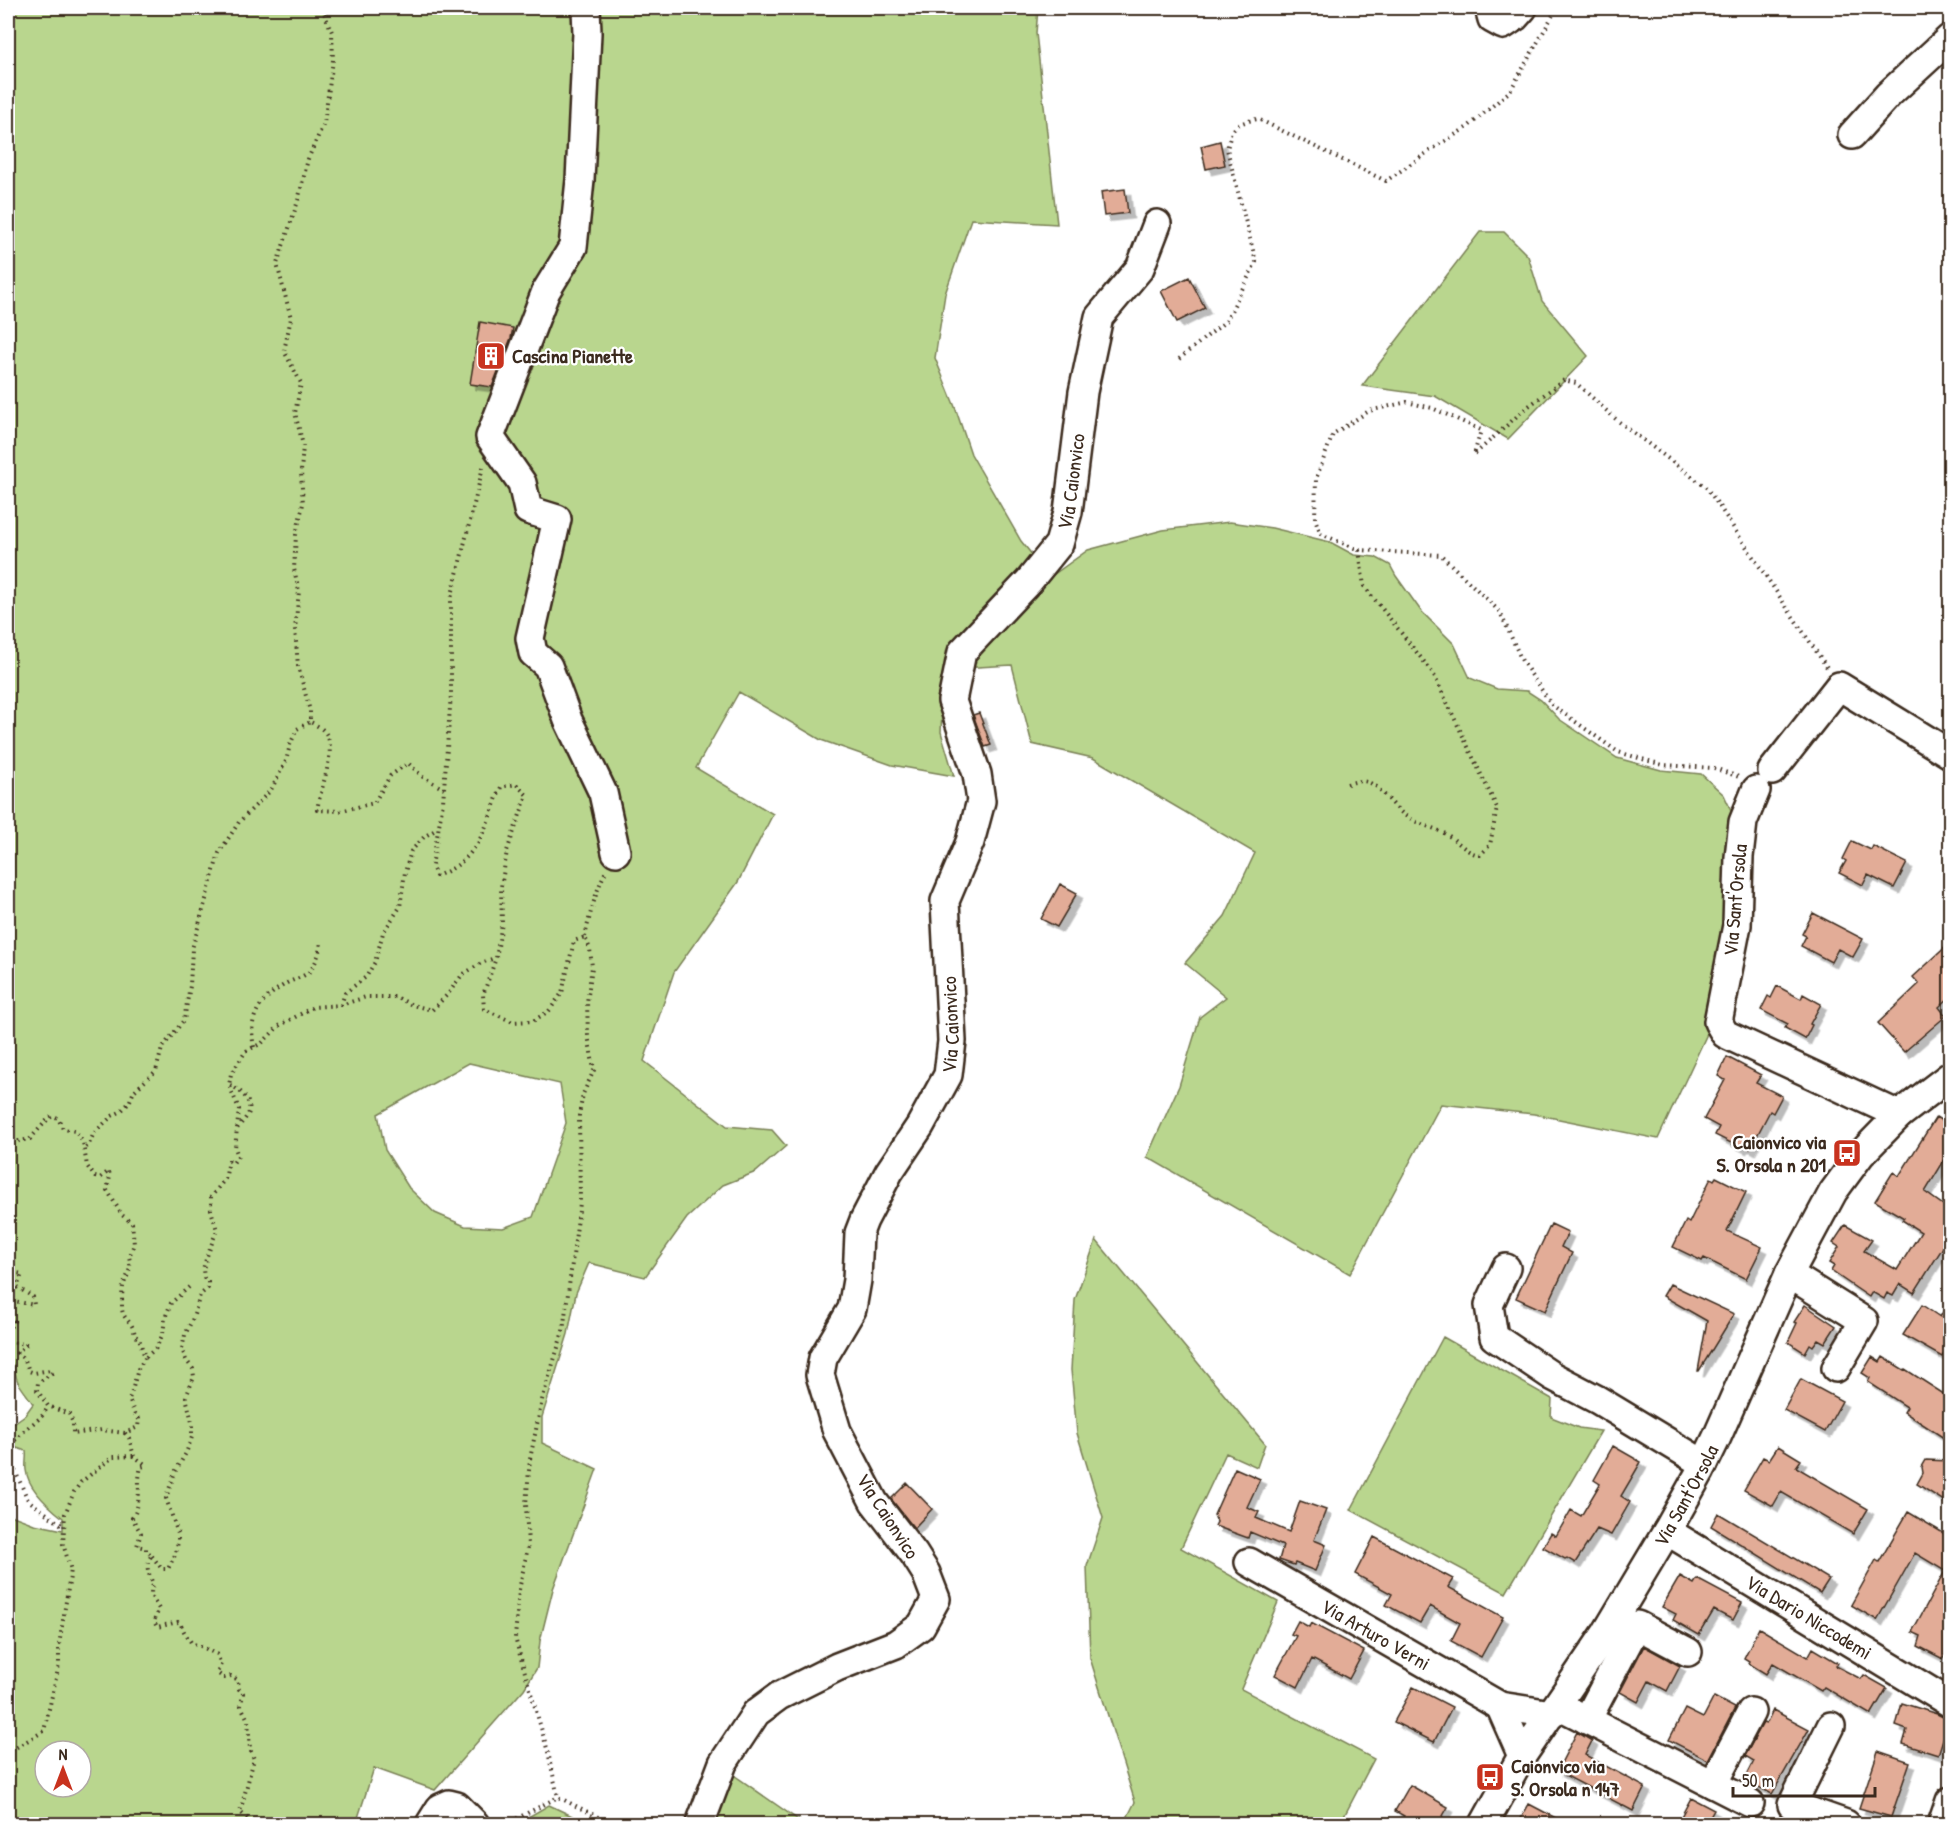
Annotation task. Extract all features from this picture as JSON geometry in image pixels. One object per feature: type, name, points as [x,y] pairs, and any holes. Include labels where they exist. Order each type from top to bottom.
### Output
[{"type":"street","points":[[586,8],[587,33],[580,180],[573,247],[546,291],[490,437],[522,483],[528,510],[557,519],[530,638],[533,653],[548,666],[568,720],[603,793],[616,852]]},
{"type":"street","points":[[1489,8],[1492,20],[1503,25],[1523,8]]},
{"type":"street","points":[[1852,135],[1888,94],[1950,38]]},
{"type":"street","name":"Via Caionvico","points":[[700,1824],[723,1763],[756,1713],[778,1696],[837,1667],[896,1644],[921,1626],[936,1599],[926,1573],[874,1502],[837,1431],[820,1375],[823,1358],[852,1309],[859,1233],[864,1220],[948,1075],[952,1041],[945,901],[970,842],[981,801],[977,774],[952,701],[962,652],[1029,581],[1059,544],[1068,512],[1083,392],[1099,317],[1140,268],[1157,224]]},
{"type":"street","points":[[1839,686],[1950,754]]},
{"type":"street","name":"Via Sant'Orsola","points":[[1839,686],[1764,781],[1743,822],[1739,857],[1737,925],[1718,1022],[1725,1034],[1899,1115]]},
{"type":"street","name":"Via Sant'Orsola","points":[[1484,1824],[1522,1756],[1606,1633],[1704,1464],[1789,1274],[1833,1192],[1861,1154],[1899,1115],[1950,1076]]},
{"type":"street","points":[[1506,1268],[1489,1305],[1494,1338],[1552,1376],[1598,1400],[1704,1464]]},
{"type":"street","points":[[1789,1274],[1864,1321],[1836,1368]]},
{"type":"street","name":"Via Dario Niccodemi","points":[[1667,1531],[1950,1703]]},
{"type":"street","name":"Via Arturo Verni","points":[[1249,1563],[1500,1706],[1555,1710]]},
{"type":"street","points":[[1587,1720],[1636,1625],[1688,1652]]},
{"type":"street","points":[[1500,1706],[1522,1756]]},
{"type":"street","points":[[1555,1710],[1587,1720],[1750,1803]]},
{"type":"street","points":[[1713,1784],[1751,1712]]},
{"type":"street","points":[[1831,1726],[1792,1805],[1846,1824]]},
{"type":"street","points":[[1942,1824],[1950,1801]]},
{"type":"street","points":[[430,1824],[440,1808],[449,1804],[457,1806],[475,1824]]},
{"type":"path","points":[[310,722],[310,711],[298,666],[295,628],[299,591],[294,569],[296,535],[303,504],[301,472],[303,445],[295,413],[301,383],[284,351],[291,318],[277,264],[298,201],[308,159],[324,123],[333,60],[332,32],[322,8]]},
{"type":"path","points":[[1179,358],[1226,321],[1256,262],[1227,149],[1231,131],[1242,122],[1258,119],[1386,181],[1470,126],[1510,91],[1557,8]]},
{"type":"path","points":[[1764,781],[1714,768],[1663,765],[1618,752],[1552,705],[1522,661],[1500,612],[1441,555],[1359,550],[1321,534],[1315,519],[1316,479],[1333,434],[1369,411],[1407,402],[1432,408],[1481,430],[1474,455],[1526,408],[1564,380],[1576,383],[1618,421],[1707,488],[1839,686]]},
{"type":"path","points":[[490,437],[451,599],[451,694],[444,789],[432,866],[436,876],[452,870],[477,847],[501,787],[516,784],[527,795],[507,851],[501,887],[502,923],[496,958],[483,995],[484,1009],[513,1022],[533,1021],[549,1011],[562,993],[574,941],[585,937]]},
{"type":"path","points":[[1347,784],[1360,780],[1375,785],[1386,799],[1404,815],[1451,837],[1470,853],[1480,855],[1490,845],[1497,808],[1432,673],[1364,586],[1359,550]]},
{"type":"path","points":[[310,722],[320,726],[330,740],[329,763],[320,790],[317,810],[340,811],[375,802],[390,776],[408,763],[423,777],[444,789]]},
{"type":"path","points":[[86,1148],[94,1133],[112,1116],[120,1113],[129,1103],[134,1091],[156,1071],[162,1048],[184,1020],[190,986],[192,949],[219,853],[239,822],[271,790],[286,761],[297,729],[310,722]]},
{"type":"path","points":[[341,1005],[345,993],[366,976],[375,962],[383,933],[400,907],[405,872],[411,851],[425,836],[438,828]]},
{"type":"path","points":[[558,1797],[548,1752],[515,1638],[519,1590],[528,1547],[526,1504],[530,1459],[542,1400],[563,1331],[580,1203],[579,1115],[583,1094],[594,1070],[587,1002],[592,967],[590,949],[585,937],[601,880],[616,852]]},
{"type":"path","points":[[254,1047],[252,1035],[254,1016],[275,991],[284,984],[307,974],[318,958],[321,942]]},
{"type":"path","points":[[125,1433],[129,1438],[134,1456],[145,1464],[141,1467],[138,1479],[140,1498],[132,1518],[141,1533],[137,1546],[146,1548],[146,1551],[162,1569],[168,1569],[176,1553],[178,1534],[166,1498],[175,1472],[186,1454],[192,1437],[192,1422],[186,1397],[194,1377],[193,1369],[186,1360],[183,1349],[185,1335],[200,1295],[208,1288],[203,1269],[217,1230],[211,1210],[211,1197],[225,1179],[229,1161],[234,1163],[237,1160],[235,1148],[239,1109],[230,1085],[231,1074],[246,1051],[262,1043],[279,1026],[313,1007],[341,1005],[366,997],[396,997],[412,1005],[432,1010],[462,975],[481,963],[496,958]]},
{"type":"path","points":[[230,1085],[244,1095],[248,1104],[249,1112],[236,1130]]},
{"type":"path","points":[[8,1148],[19,1141],[30,1139],[53,1116],[58,1119],[63,1129],[75,1131],[86,1148],[87,1166],[95,1177],[100,1178],[109,1171],[107,1190],[122,1215],[132,1223],[134,1244],[129,1257],[131,1262],[128,1277],[123,1286],[123,1317],[134,1326],[135,1336],[139,1338],[145,1358]]},
{"type":"path","points":[[8,1276],[22,1274],[17,1287],[33,1297],[34,1305],[14,1301],[8,1304]]},
{"type":"path","points":[[8,1342],[27,1344],[17,1353],[25,1360],[29,1371],[34,1373],[50,1370],[52,1373],[36,1387],[48,1406],[69,1414],[73,1423],[73,1434],[102,1430],[125,1433],[138,1427],[139,1419],[129,1399],[138,1369],[145,1358],[156,1348],[163,1334],[165,1318],[171,1303],[189,1287]]},
{"type":"path","points":[[8,1318],[14,1321],[8,1331]]},
{"type":"path","points":[[15,1440],[29,1426],[42,1419],[48,1406]]},
{"type":"path","points":[[8,1755],[10,1751],[44,1731],[59,1665],[59,1645],[71,1570],[63,1544],[65,1514],[69,1502],[81,1482],[113,1457],[134,1456]]},
{"type":"path","points":[[8,1461],[13,1466],[28,1500],[64,1527]]},
{"type":"path","points":[[152,1556],[149,1558],[147,1575],[153,1585],[150,1591],[151,1596],[159,1609],[154,1622],[157,1628],[178,1622],[181,1624],[182,1631],[188,1635],[192,1644],[201,1645],[217,1654],[221,1664],[217,1673],[224,1678],[231,1676],[238,1680],[239,1689],[243,1693],[241,1706],[248,1720],[250,1749],[254,1759],[240,1812],[248,1819],[249,1824]]},
{"type":"path","points":[[506,1824],[558,1797]]},
{"type":"path","points":[[558,1797],[612,1824]]},
{"type":"green space","points":[[8,8],[1038,8],[1036,33],[1057,224],[971,219],[945,294],[935,358],[971,454],[1021,541],[1050,577],[1088,550],[1163,530],[1230,522],[1272,528],[1330,542],[1354,555],[1375,557],[1390,565],[1421,611],[1454,644],[1470,678],[1497,689],[1527,691],[1541,700],[1559,719],[1617,758],[1661,770],[1701,774],[1724,795],[1736,821],[1728,926],[1706,1036],[1658,1139],[1534,1114],[1441,1104],[1350,1274],[1147,1157],[1179,1086],[1200,1017],[1226,997],[1185,963],[1225,916],[1255,853],[1093,758],[1032,744],[1012,665],[944,669],[941,732],[954,776],[892,765],[821,740],[739,692],[696,768],[773,814],[738,882],[674,972],[644,1061],[727,1126],[772,1130],[786,1146],[756,1172],[723,1185],[687,1218],[645,1277],[589,1263],[576,1293],[568,1334],[542,1417],[542,1443],[597,1469],[553,1589],[540,1641],[537,1668],[524,1689],[435,1790],[374,1768],[356,1824],[8,1824],[8,1514],[34,1524],[63,1530],[63,1518],[46,1503],[31,1484],[26,1470],[26,1451],[17,1448],[11,1451],[8,1449],[8,1430],[25,1415],[33,1404],[18,1382],[13,1364],[8,1359]],"holes":[[[469,1063],[560,1084],[566,1123],[533,1217],[503,1228],[465,1226],[435,1213],[409,1188],[385,1150],[378,1114]]]},
{"type":"green space","points":[[1480,232],[1504,232],[1528,256],[1542,301],[1588,356],[1508,439],[1435,396],[1362,386]]},
{"type":"green space","points":[[1096,1240],[1265,1444],[1257,1467],[1226,1453],[1181,1548],[1278,1602],[1241,1689],[1374,1759],[1340,1824],[1124,1824],[1135,1802],[1090,1658],[1087,1566],[1103,1518],[1077,1433],[1071,1370],[1075,1300]]},
{"type":"green space","points":[[1443,1337],[1552,1399],[1551,1417],[1579,1428],[1601,1431],[1506,1593],[1351,1510]]},
{"type":"green space","points":[[728,1771],[804,1824],[710,1824]]},
{"type":"green space","points":[[549,1805],[589,1824],[516,1824]]},
{"type":"building","points":[[1220,141],[1225,165],[1206,169],[1201,146]]},
{"type":"building","points":[[1125,189],[1128,213],[1104,216],[1101,192]]},
{"type":"building","points":[[1189,277],[1205,308],[1177,322],[1161,291]]},
{"type":"building","name":"Cascina Pianette","points":[[480,322],[513,328],[492,387],[470,384]]},
{"type":"building","points":[[979,713],[991,745],[985,747],[973,715]]},
{"type":"building","points":[[1852,841],[1871,850],[1873,846],[1907,863],[1894,888],[1868,875],[1863,885],[1839,873],[1846,861],[1843,859]]},
{"type":"building","points":[[1060,884],[1077,893],[1057,927],[1041,919]]},
{"type":"building","points":[[1813,913],[1863,939],[1853,957],[1838,949],[1831,962],[1801,946],[1806,936],[1802,934]]},
{"type":"building","points":[[1950,943],[1950,997],[1939,1007],[1946,1016],[1904,1052],[1878,1023],[1919,984],[1913,977]]},
{"type":"building","points":[[1777,986],[1801,999],[1803,994],[1821,1004],[1805,1039],[1785,1028],[1788,1024],[1761,1010],[1768,996],[1771,998]]},
{"type":"building","points":[[1727,1057],[1761,1075],[1756,1083],[1782,1096],[1773,1113],[1770,1111],[1750,1149],[1743,1145],[1741,1148],[1715,1135],[1719,1127],[1704,1119],[1725,1080],[1718,1076]]},
{"type":"building","points":[[1936,1117],[1950,1126],[1950,1151],[1925,1192],[1950,1210],[1950,1248],[1945,1244],[1914,1293],[1900,1284],[1893,1296],[1887,1293],[1884,1299],[1872,1292],[1869,1297],[1831,1271],[1834,1266],[1829,1263],[1839,1247],[1833,1243],[1845,1225],[1872,1240],[1864,1251],[1897,1270],[1921,1232],[1902,1220],[1904,1218],[1875,1201],[1893,1172],[1899,1176]]},
{"type":"building","points":[[1716,1177],[1746,1192],[1727,1231],[1762,1247],[1746,1279],[1704,1258],[1702,1261],[1673,1247],[1686,1221],[1689,1223],[1711,1178],[1714,1180]]},
{"type":"building","points":[[1551,1224],[1568,1232],[1561,1247],[1572,1253],[1545,1311],[1516,1298]]},
{"type":"building","points":[[1670,1284],[1734,1314],[1699,1371],[1707,1321],[1663,1296]]},
{"type":"building","points":[[1950,1300],[1950,1343],[1942,1357],[1903,1335],[1922,1305],[1940,1317]]},
{"type":"building","points":[[1805,1305],[1836,1326],[1825,1343],[1818,1339],[1813,1346],[1810,1344],[1805,1353],[1788,1342],[1797,1323],[1794,1322]]},
{"type":"building","points":[[1872,1357],[1880,1362],[1883,1357],[1950,1398],[1950,1442],[1904,1412],[1907,1407],[1868,1382],[1870,1378],[1862,1373]]},
{"type":"building","points":[[1801,1379],[1842,1401],[1825,1432],[1784,1410]]},
{"type":"building","points":[[1613,1446],[1641,1462],[1621,1496],[1630,1502],[1611,1535],[1597,1529],[1575,1563],[1543,1547],[1551,1533],[1556,1536],[1571,1510],[1581,1516],[1600,1484],[1594,1480]]},
{"type":"building","points":[[1778,1446],[1801,1460],[1796,1467],[1868,1509],[1853,1534],[1781,1492],[1773,1506],[1744,1490],[1763,1457],[1769,1460]]},
{"type":"building","points":[[1926,1460],[1950,1461],[1950,1505],[1917,1484]]},
{"type":"building","points":[[1235,1468],[1260,1479],[1247,1507],[1259,1512],[1256,1518],[1289,1532],[1300,1501],[1326,1510],[1314,1540],[1326,1545],[1315,1571],[1295,1563],[1294,1565],[1279,1560],[1283,1546],[1250,1532],[1248,1538],[1215,1526],[1217,1522],[1214,1515]]},
{"type":"building","points":[[907,1483],[932,1509],[914,1528],[891,1499]]},
{"type":"building","points":[[1908,1512],[1950,1537],[1950,1646],[1943,1659],[1918,1646],[1921,1636],[1912,1632],[1945,1571],[1915,1553],[1877,1620],[1851,1605],[1876,1560],[1879,1562]]},
{"type":"building","points":[[1718,1513],[1829,1579],[1820,1593],[1711,1526]]},
{"type":"building","points":[[1374,1537],[1453,1579],[1448,1587],[1503,1617],[1481,1657],[1451,1641],[1460,1623],[1430,1606],[1420,1623],[1386,1605],[1392,1594],[1355,1574]]},
{"type":"building","points":[[1680,1576],[1694,1584],[1697,1579],[1742,1603],[1733,1620],[1714,1610],[1699,1635],[1673,1620],[1676,1614],[1662,1607]]},
{"type":"building","points":[[1298,1621],[1309,1627],[1311,1623],[1364,1651],[1349,1679],[1312,1659],[1298,1687],[1275,1675],[1296,1636],[1291,1634]]},
{"type":"building","points":[[1759,1628],[1808,1657],[1813,1648],[1838,1663],[1836,1666],[1861,1679],[1864,1675],[1887,1688],[1871,1715],[1824,1687],[1821,1691],[1773,1663],[1766,1674],[1748,1663],[1749,1661],[1744,1658]]},
{"type":"building","points":[[1644,1646],[1680,1666],[1667,1691],[1649,1681],[1638,1702],[1620,1692]]},
{"type":"building","points":[[1413,1687],[1452,1707],[1434,1742],[1394,1722]]},
{"type":"building","points":[[1714,1697],[1735,1708],[1708,1760],[1669,1740],[1685,1709],[1703,1718]]},
{"type":"building","points":[[1902,1703],[1949,1720],[1938,1755],[1903,1744],[1907,1730],[1896,1726]]},
{"type":"building","points":[[1773,1710],[1809,1729],[1772,1794],[1749,1782],[1751,1777],[1747,1775],[1754,1761],[1745,1756]]},
{"type":"building","points":[[1577,1732],[1592,1741],[1585,1755],[1645,1787],[1633,1811],[1557,1771]]},
{"type":"building","points":[[1878,1751],[1910,1762],[1891,1817],[1859,1808]]},
{"type":"building","points":[[1410,1785],[1448,1807],[1440,1821],[1438,1819],[1434,1824],[1398,1824],[1404,1816],[1395,1811]]},
{"type":"building","points":[[1691,1798],[1714,1810],[1706,1824],[1677,1824]]},
{"type":"building","points":[[1529,1804],[1567,1824],[1518,1824]]},
{"type":"place","name":"Cascina Pianette","points":[[491,356]]},
{"type":"place","name":"Caionvico via S. Orsola n 201","points":[[1847,1153]]},
{"type":"place","name":"Caionvico via S. Orsola n 147","points":[[1490,1777]]}]
